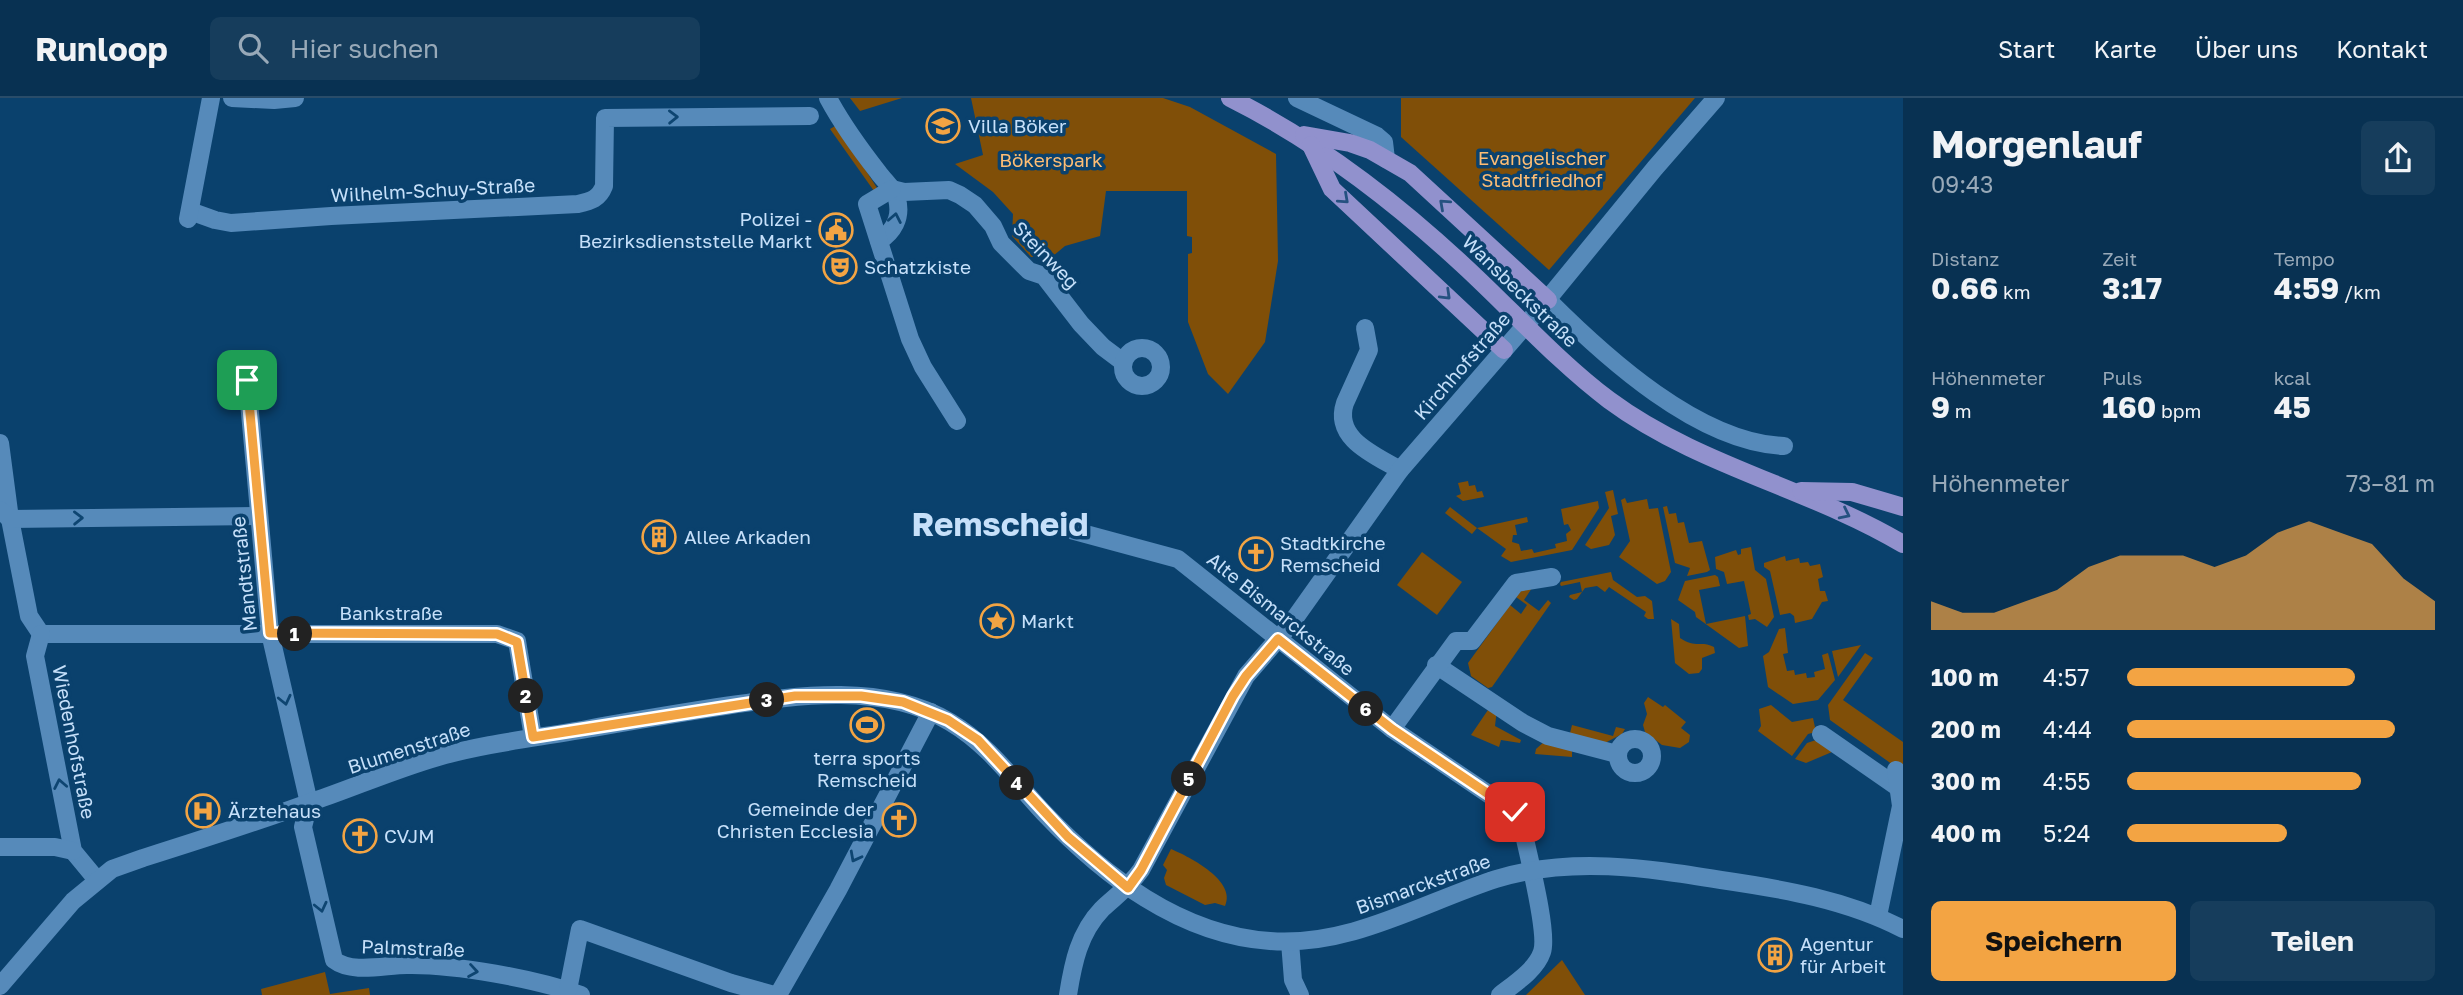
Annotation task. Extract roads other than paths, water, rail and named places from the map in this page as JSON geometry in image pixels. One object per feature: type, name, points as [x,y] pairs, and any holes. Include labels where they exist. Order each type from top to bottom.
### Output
[{"type":"main road","name":"Wansbeckstraße","points":[[1230,98],[1303,138],[1374,188],[1420,226],[1563,362],[1641,422],[1694,451],[1847,514],[1903,544]]},
{"type":"main road","points":[[1303,138],[1350,143],[1410,173],[1545,303]]},
{"type":"main road","points":[[1303,138],[1332,189],[1507,347]]},
{"type":"main road","name":"Wansbeckstraße","points":[[1794,491],[1852,492],[1903,507]]},
{"type":"street","name":"Wilhelm-Schuy-Straße","points":[[211,98],[189,215],[231,223],[578,204],[593,201],[601,195],[604,186],[605,118],[810,116]]},
{"type":"street","points":[[232,98],[295,98]]},
{"type":"street","points":[[828,98],[898,201],[895,226],[890,234],[879,241]]},
{"type":"street","points":[[1297,98],[1377,136],[1384,142],[1386,159]]},
{"type":"street","name":"Kirchhofstraße","points":[[1068,995],[1076,954],[1086,930],[1102,909],[1128,888],[1141,870],[1246,676],[1278,639],[1400,470],[1545,303],[1716,98]]},
{"type":"street","points":[[892,189],[867,204],[916,354],[957,421]]},
{"type":"street","name":"Steinweg","points":[[892,189],[904,192],[950,190],[975,205],[993,226],[1001,243],[1029,271],[1044,276],[1081,324],[1103,347],[1123,362]]},
{"type":"street","points":[[1545,303],[1604,354],[1662,398],[1715,427],[1760,445],[1783,446]]},
{"type":"street","points":[[1365,328],[1369,350],[1345,403],[1342,412],[1343,425],[1346,432],[1363,448],[1400,470]]},
{"type":"street","name":"Mandtstraße","points":[[247,380],[270,633],[309,803]]},
{"type":"street","name":"Wiedenhofstraße","points":[[0,443],[5,514],[29,616],[41,634],[36,656],[73,851],[97,880]]},
{"type":"street","points":[[5,514],[259,516]]},
{"type":"street","name":"Alte Bismarckstraße","points":[[1056,526],[1178,559],[1392,729],[1515,812],[1521,821],[1539,908],[1543,950],[1536,963],[1500,995]]},
{"type":"street","points":[[1392,729],[1456,641],[1472,642],[1516,583],[1552,577]]},
{"type":"street","name":"Bankstraße","points":[[41,634],[497,634],[517,642],[533,737]]},
{"type":"street","points":[[1436,665],[1523,723],[1548,736],[1618,754]]},
{"type":"street","name":"Blumenstraße","points":[[0,986],[73,901],[112,869],[309,803],[432,758],[533,737],[795,696],[890,699],[931,712]]},
{"type":"street","points":[[776,995],[838,890],[931,712],[978,740],[1059,829],[1106,872],[1128,888]]},
{"type":"street","points":[[1821,734],[1899,788]]},
{"type":"street","points":[[1878,916],[1901,806],[1896,770]]},
{"type":"street","name":"Palmstraße","points":[[309,803],[303,827],[334,960],[341,966],[448,967],[575,993],[580,929],[731,983],[776,995]]},
{"type":"street","points":[[0,847],[55,847],[73,851]]},
{"type":"street","name":"Bismarckstraße","points":[[1128,888],[1184,918],[1207,927],[1237,936],[1290,942],[1349,933],[1465,890],[1530,871],[1596,865],[1667,871],[1799,894],[1878,916],[1903,929]]},
{"type":"street","points":[[1290,942],[1293,980],[1300,995]]},
{"type":"place","name":"Villa Böker","points":[[943,126]]},
{"type":"place","name":"Polizei - Bezirksdienststelle Markt","points":[[836,230]]},
{"type":"place","name":"Schatzkiste","points":[[840,267]]},
{"type":"place","name":"Allee Arkaden","points":[[659,537]]},
{"type":"place","name":"Stadtkirche Remscheid","points":[[1256,554]]},
{"type":"place","name":"Markt","points":[[997,621]]},
{"type":"place","name":"terra sports Remscheid","points":[[867,725]]},
{"type":"place","name":"Ärztehaus","points":[[203,811]]},
{"type":"place","name":"Gemeinde der Christen Ecclesia","points":[[899,820]]},
{"type":"place","name":"CVJM","points":[[360,836]]},
{"type":"place","name":"Agentur für Arbeit","points":[[1775,955]]},
{"type":"district","name":"Remscheid","points":[[1000,524]]},
{"type":"park label","name":"Bökerspark","points":[[1051,160]]},
{"type":"park label","name":"Evangelischer Stadtfriedhof","points":[[1542,169]]}]
